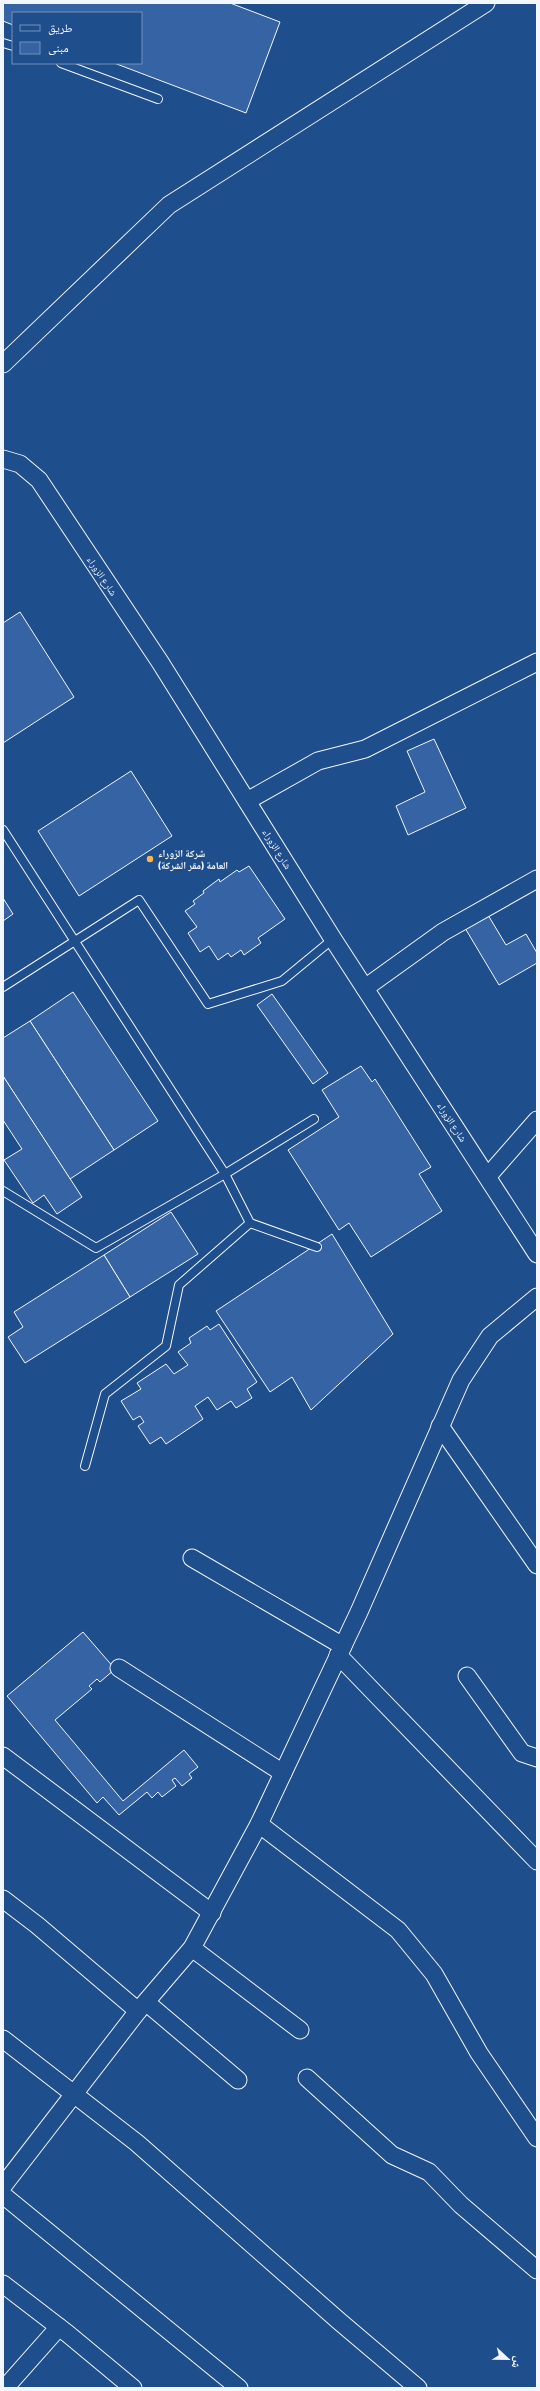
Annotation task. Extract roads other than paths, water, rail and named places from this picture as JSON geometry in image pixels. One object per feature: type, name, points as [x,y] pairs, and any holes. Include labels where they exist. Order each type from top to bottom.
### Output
[{"type":"street","points":[[3,364],[170,205],[486,3]]},
{"type":"street","name":"شارع الزوراء","points":[[3,459],[20,464],[39,480],[160,662],[333,939],[488,1176],[537,1254]]},
{"type":"street","points":[[247,801],[318,761],[365,749],[537,662]]},
{"type":"street","points":[[365,988],[443,932],[537,879]]},
{"type":"street","points":[[488,1176],[537,1120]]},
{"type":"street","points":[[3,2186],[143,2007],[192,1948],[259,1824],[341,1650],[460,1380],[490,1336],[537,1297]]},
{"type":"street","points":[[440,1426],[537,1566]]},
{"type":"street","points":[[192,1558],[341,1650],[537,1861]]},
{"type":"street","points":[[119,1668],[283,1773]]},
{"type":"street","points":[[467,1676],[522,1753],[537,1758]]},
{"type":"street","points":[[3,1756],[212,1913]]},
{"type":"street","points":[[259,1824],[398,1930],[434,1974],[480,2053],[537,2138]]},
{"type":"street","points":[[3,1899],[238,2080]]},
{"type":"street","points":[[192,1948],[300,2030]]},
{"type":"street","points":[[3,2038],[137,2143],[338,2321],[418,2388]]},
{"type":"street","points":[[307,2078],[392,2155],[429,2172],[461,2205],[537,2270]]},
{"type":"street","points":[[3,2195],[239,2388]]},
{"type":"street","points":[[3,2284],[59,2327],[132,2388]]},
{"type":"street","points":[[5,2388],[59,2327]]},
{"type":"lane","points":[[64,64],[158,99]]},
{"type":"lane","points":[[3,830],[225,1174],[250,1223],[317,1247]]},
{"type":"lane","points":[[3,987],[139,900],[208,1004],[282,981],[333,939]]},
{"type":"lane","points":[[3,1191],[96,1248],[225,1174],[314,1119]]},
{"type":"lane","points":[[84,1466],[104,1394],[166,1346],[179,1285],[250,1223]]},
{"type":"place","name":"شركة الزوراء العامة (مقر الشركة)","points":[[150,859]]}]
